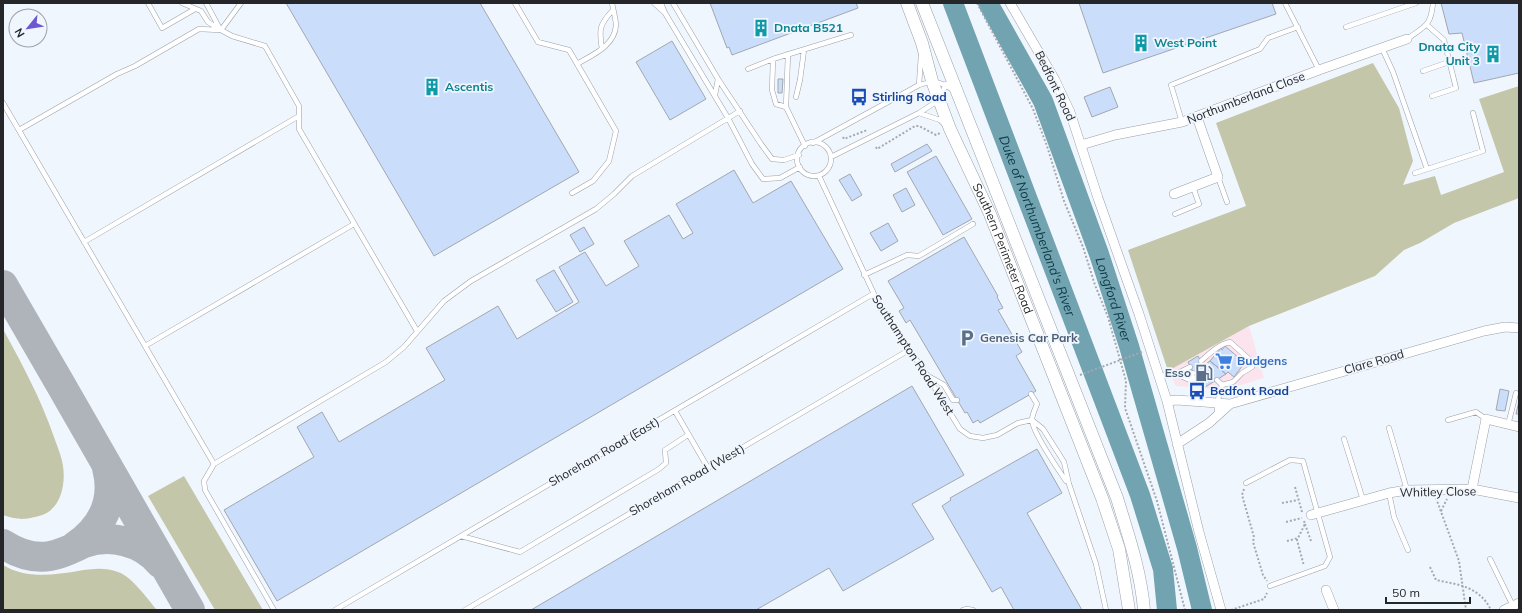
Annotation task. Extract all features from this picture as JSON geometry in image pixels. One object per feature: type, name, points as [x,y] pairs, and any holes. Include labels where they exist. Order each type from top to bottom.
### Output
[{"type":"street","name":"Southern Perimeter Road","points":[[906,3],[922,43],[932,81],[951,132],[990,214],[1102,498],[1119,549],[1129,610]]},
{"type":"street","name":"Southern Perimeter Road","points":[[922,3],[1117,498],[1143,596],[1144,610]]},
{"type":"street","name":"Bedfont Road","points":[[1010,3],[1055,80],[1070,112],[1098,198],[1140,314],[1159,376],[1221,610]]},
{"type":"street","name":"Northumberland Close","points":[[1081,144],[1115,135],[1182,122],[1319,70],[1408,39]]},
{"type":"street","points":[[1174,194],[1218,177],[1197,117]]},
{"type":"street","name":"Clare Road","points":[[1166,401],[1177,400],[1230,404],[1484,331],[1505,327],[1519,328]]},
{"type":"street","name":"Clare Road","points":[[1177,444],[1217,417],[1230,404]]},
{"type":"street","points":[[1472,489],[1486,419],[1519,427]]},
{"type":"street","name":"Whitley Close","points":[[1311,515],[1389,493],[1408,490],[1472,489],[1519,498]]},
{"type":"street","points":[[1326,590],[1334,610]]},
{"type":"street","points":[[1504,610],[1516,604]]},
{"type":"lane","points":[[148,3],[162,28],[195,8]]},
{"type":"lane","points":[[182,3],[201,10],[208,22],[232,36],[265,46],[299,106],[299,129],[417,332]]},
{"type":"lane","points":[[206,3],[221,30]]},
{"type":"lane","points":[[221,30],[242,3]]},
{"type":"lane","points":[[516,3],[538,42],[569,50],[616,131],[609,161],[593,181],[572,194]]},
{"type":"lane","points":[[577,64],[602,49],[612,38],[616,25],[612,11],[612,3]]},
{"type":"lane","points":[[654,3],[665,13]]},
{"type":"lane","points":[[661,3],[665,13],[728,118],[752,164],[763,178],[780,178],[800,167]]},
{"type":"lane","points":[[674,3],[718,80],[740,111],[760,144],[772,159],[784,160],[798,155],[805,146],[919,85],[932,81],[946,85],[958,95]]},
{"type":"lane","points":[[1346,27],[1416,3]]},
{"type":"lane","points":[[1408,39],[1427,25],[1432,15],[1433,3]]},
{"type":"lane","points":[[1287,5],[1319,70]]},
{"type":"lane","points":[[602,49],[600,34],[601,27],[603,21],[612,11]]},
{"type":"lane","points":[[1427,25],[1444,40],[1456,88],[1432,96]]},
{"type":"lane","points":[[1182,122],[1171,85],[1260,49],[1268,38],[1298,27]]},
{"type":"lane","points":[[19,130],[116,74],[135,66],[199,29],[221,30]]},
{"type":"lane","points":[[748,69],[772,59],[851,35]]},
{"type":"lane","points":[[919,85],[922,43]]},
{"type":"lane","points":[[1382,48],[1393,72],[1427,169]]},
{"type":"lane","points":[[796,97],[804,50]]},
{"type":"lane","points":[[788,54],[786,107],[805,146]]},
{"type":"lane","points":[[772,59],[772,90],[776,104],[786,107]]},
{"type":"lane","points":[[1423,71],[1449,62]]},
{"type":"lane","points":[[831,158],[919,113],[939,100],[946,85],[948,72]]},
{"type":"lane","points":[[714,95],[718,80]]},
{"type":"lane","points":[[3,103],[214,464]]},
{"type":"lane","points":[[274,610],[205,490],[204,481],[214,464],[386,362],[404,347],[444,301],[471,281],[596,208],[614,194],[632,176],[740,111]]},
{"type":"lane","points":[[919,113],[940,120],[951,132]]},
{"type":"lane","points":[[1415,173],[1483,150],[1473,113]]},
{"type":"lane","points":[[84,242],[299,116]]},
{"type":"lane","points":[[798,155],[800,167],[808,175],[819,176],[828,169],[831,158],[826,148],[820,144],[813,143]]},
{"type":"lane","name":"Southampton Road West","points":[[819,176],[873,294],[887,318],[927,375],[960,430],[977,438],[989,437],[998,434],[1018,423],[1032,420]]},
{"type":"lane","points":[[1218,177],[1227,202]]},
{"type":"lane","points":[[1175,214],[1199,204],[1193,187]]},
{"type":"lane","points":[[145,346],[354,224]]},
{"type":"lane","points":[[864,275],[906,255],[919,256],[974,224]]},
{"type":"lane","name":"Shoreham Road (East)","points":[[336,610],[873,294]]},
{"type":"lane","points":[[1201,361],[1219,347],[1230,342],[1249,359],[1252,367],[1242,373],[1233,382],[1222,385]]},
{"type":"lane","name":"Shoreham Road (West)","points":[[465,610],[909,350]]},
{"type":"lane","points":[[1176,374],[1190,367]]},
{"type":"lane","points":[[1159,376],[1193,372]]},
{"type":"lane","points":[[1176,374],[1196,378]]},
{"type":"lane","points":[[1176,374],[1199,384]]},
{"type":"lane","points":[[927,375],[944,385],[953,400],[957,400]]},
{"type":"lane","points":[[1217,380],[1222,385]]},
{"type":"lane","points":[[1217,417],[1217,404],[1222,385]]},
{"type":"lane","points":[[1508,425],[1516,393]]},
{"type":"lane","points":[[1031,394],[1037,404],[1032,420],[1039,437],[1056,466],[1069,484]]},
{"type":"lane","points":[[674,411],[708,468]]},
{"type":"lane","points":[[1448,420],[1476,412],[1486,419]]},
{"type":"lane","points":[[1032,420],[1043,428],[1064,462],[1069,484],[1096,564],[1106,610]]},
{"type":"lane","points":[[1389,428],[1408,490]]},
{"type":"lane","points":[[461,536],[520,552],[659,470],[666,463],[665,450],[688,435]]},
{"type":"lane","points":[[1344,439],[1363,500]]},
{"type":"lane","points":[[1246,483],[1290,460],[1303,461],[1311,515],[1330,557],[1325,566],[1270,586]]},
{"type":"lane","points":[[1389,493],[1394,517],[1408,550]]},
{"type":"lane","points":[[1490,559],[1516,604]]},
{"type":"lane","points":[[963,610],[973,610]]},
{"type":"path","points":[[977,3],[1033,109],[1047,146],[1064,201],[1083,247],[1108,317],[1126,381],[1125,408],[1157,501],[1185,610]]},
{"type":"path","points":[[876,147],[876,149],[915,126],[919,126],[936,135],[951,132]]},
{"type":"path","points":[[843,137],[844,139],[866,129],[868,132]]},
{"type":"path","points":[[1082,375],[1143,351]]},
{"type":"path","points":[[1230,610],[1264,599],[1270,586],[1263,575],[1253,542],[1254,537],[1242,495],[1246,483]]},
{"type":"path","points":[[1295,487],[1298,500],[1311,515]]},
{"type":"path","points":[[1432,490],[1459,562],[1466,610]]},
{"type":"path","points":[[1282,504],[1298,500]]},
{"type":"path","points":[[1286,522],[1311,515]]},
{"type":"path","points":[[1306,573],[1298,538],[1311,515]]},
{"type":"path","points":[[1305,524],[1311,541]]},
{"type":"path","points":[[1287,541],[1298,538]]},
{"type":"path","points":[[1430,567],[1436,580],[1468,587],[1487,602],[1491,610]]},
{"type":"shaded area","points":[[1249,326],[1264,378],[1225,390],[1176,386],[1168,371]]},
{"type":"green space","points":[[1373,63],[1399,108],[1413,161],[1403,185],[1435,176],[1441,195],[1504,172],[1479,99],[1519,86],[1519,198],[1454,223],[1420,243],[1404,250],[1375,276],[1249,326],[1168,371],[1128,250],[1246,206],[1216,123]]},
{"type":"green space","points":[[3,329],[37,395],[49,423],[62,459],[64,474],[60,497],[52,509],[39,516],[25,519],[17,519],[3,515]]},
{"type":"green space","points":[[184,476],[263,610],[215,610],[148,496]]},
{"type":"green space","points":[[3,565],[21,572],[40,575],[93,569],[113,570],[129,578],[157,610],[3,610]]},
{"type":"building","name":"Ascentis","points":[[286,3],[480,3],[579,172],[434,256]]},
{"type":"building","name":"Dnata B521","points":[[710,3],[856,3],[858,8],[732,55],[729,47],[727,48]]},
{"type":"building","name":"West Point","points":[[1079,3],[1272,3],[1276,14],[1103,73]]},
{"type":"building","name":"Dnata City Unit 3","points":[[1441,3],[1519,3],[1519,73],[1474,83],[1462,33],[1449,34]]},
{"type":"building","points":[[672,41],[706,99],[670,120],[636,62]]},
{"type":"building","points":[[778,79],[783,79],[782,93],[778,93]]},
{"type":"building","points":[[1110,87],[1118,107],[1092,117],[1084,97]]},
{"type":"building","points":[[927,144],[932,151],[895,172],[891,164]]},
{"type":"building","points":[[936,156],[972,219],[943,235],[907,172]]},
{"type":"building","points":[[734,170],[753,203],[791,181],[843,269],[277,601],[224,510],[314,457],[297,427],[322,412],[339,442],[445,380],[426,348],[498,306],[517,339],[579,302],[559,267],[585,252],[606,286],[639,266],[624,241],[669,215],[683,239],[693,233],[676,204]]},
{"type":"building","points":[[850,174],[862,195],[852,201],[839,180]]},
{"type":"building","points":[[906,188],[915,205],[902,212],[893,195]]},
{"type":"building","points":[[888,223],[898,241],[881,251],[870,233]]},
{"type":"building","points":[[584,227],[594,244],[580,252],[570,235]]},
{"type":"building","name":"Genesis Car Park","points":[[964,237],[998,296],[997,297],[1003,308],[998,310],[1022,352],[1016,356],[1036,391],[980,423],[978,420],[973,423],[967,412],[965,413],[910,320],[906,323],[899,311],[904,308],[888,281]]},
{"type":"building","points":[[554,270],[573,302],[556,312],[536,280]]},
{"type":"building","name":"Budgens","points":[[1225,346],[1239,358],[1237,360],[1243,365],[1234,377],[1228,372],[1226,374],[1210,361],[1221,348],[1222,350]]},
{"type":"building","points":[[1198,356],[1203,366],[1210,361],[1226,374],[1202,389],[1188,362]]},
{"type":"building","points":[[912,386],[964,475],[912,504],[934,539],[843,591],[829,568],[756,610],[531,610]]},
{"type":"building","points":[[1500,389],[1509,391],[1505,411],[1496,410]]},
{"type":"building","points":[[1519,401],[1519,414],[1516,414]]},
{"type":"building","points":[[1037,449],[1062,493],[1027,513],[1082,610],[1014,610],[1001,587],[992,592],[942,506],[951,500],[950,498]]},
{"type":"waterway","name":"Duke of Northumberland's River","points":[[953,3],[1140,495],[1163,569],[1167,610]]},
{"type":"waterway","name":"Longford River","points":[[988,3],[1043,101],[1099,254],[1129,346],[1187,548],[1202,610]]},
{"type":"taxiway","points":[[3,285],[190,610]]},
{"type":"taxiway","points":[[74,547],[84,540],[92,531],[99,523],[104,513],[110,492],[107,468]]},
{"type":"taxiway","points":[[3,544],[31,556],[44,557],[59,554],[94,540],[104,539],[125,541],[144,549],[153,555],[160,563]]},
{"type":"place","name":"Dnata B521","points":[[761,28]]},
{"type":"place","name":"West Point","points":[[1141,43]]},
{"type":"place","name":"Dnata City Unit 3","points":[[1493,54]]},
{"type":"place","name":"Ascentis","points":[[432,87]]},
{"type":"place","name":"Stirling Road","points":[[859,97]]},
{"type":"place","name":"Genesis Car Park","points":[[967,338]]},
{"type":"place","name":"Budgens","points":[[1224,361]]},
{"type":"place","name":"Esso","points":[[1204,373]]},
{"type":"place","name":"Bedfont Road","points":[[1197,391]]}]
